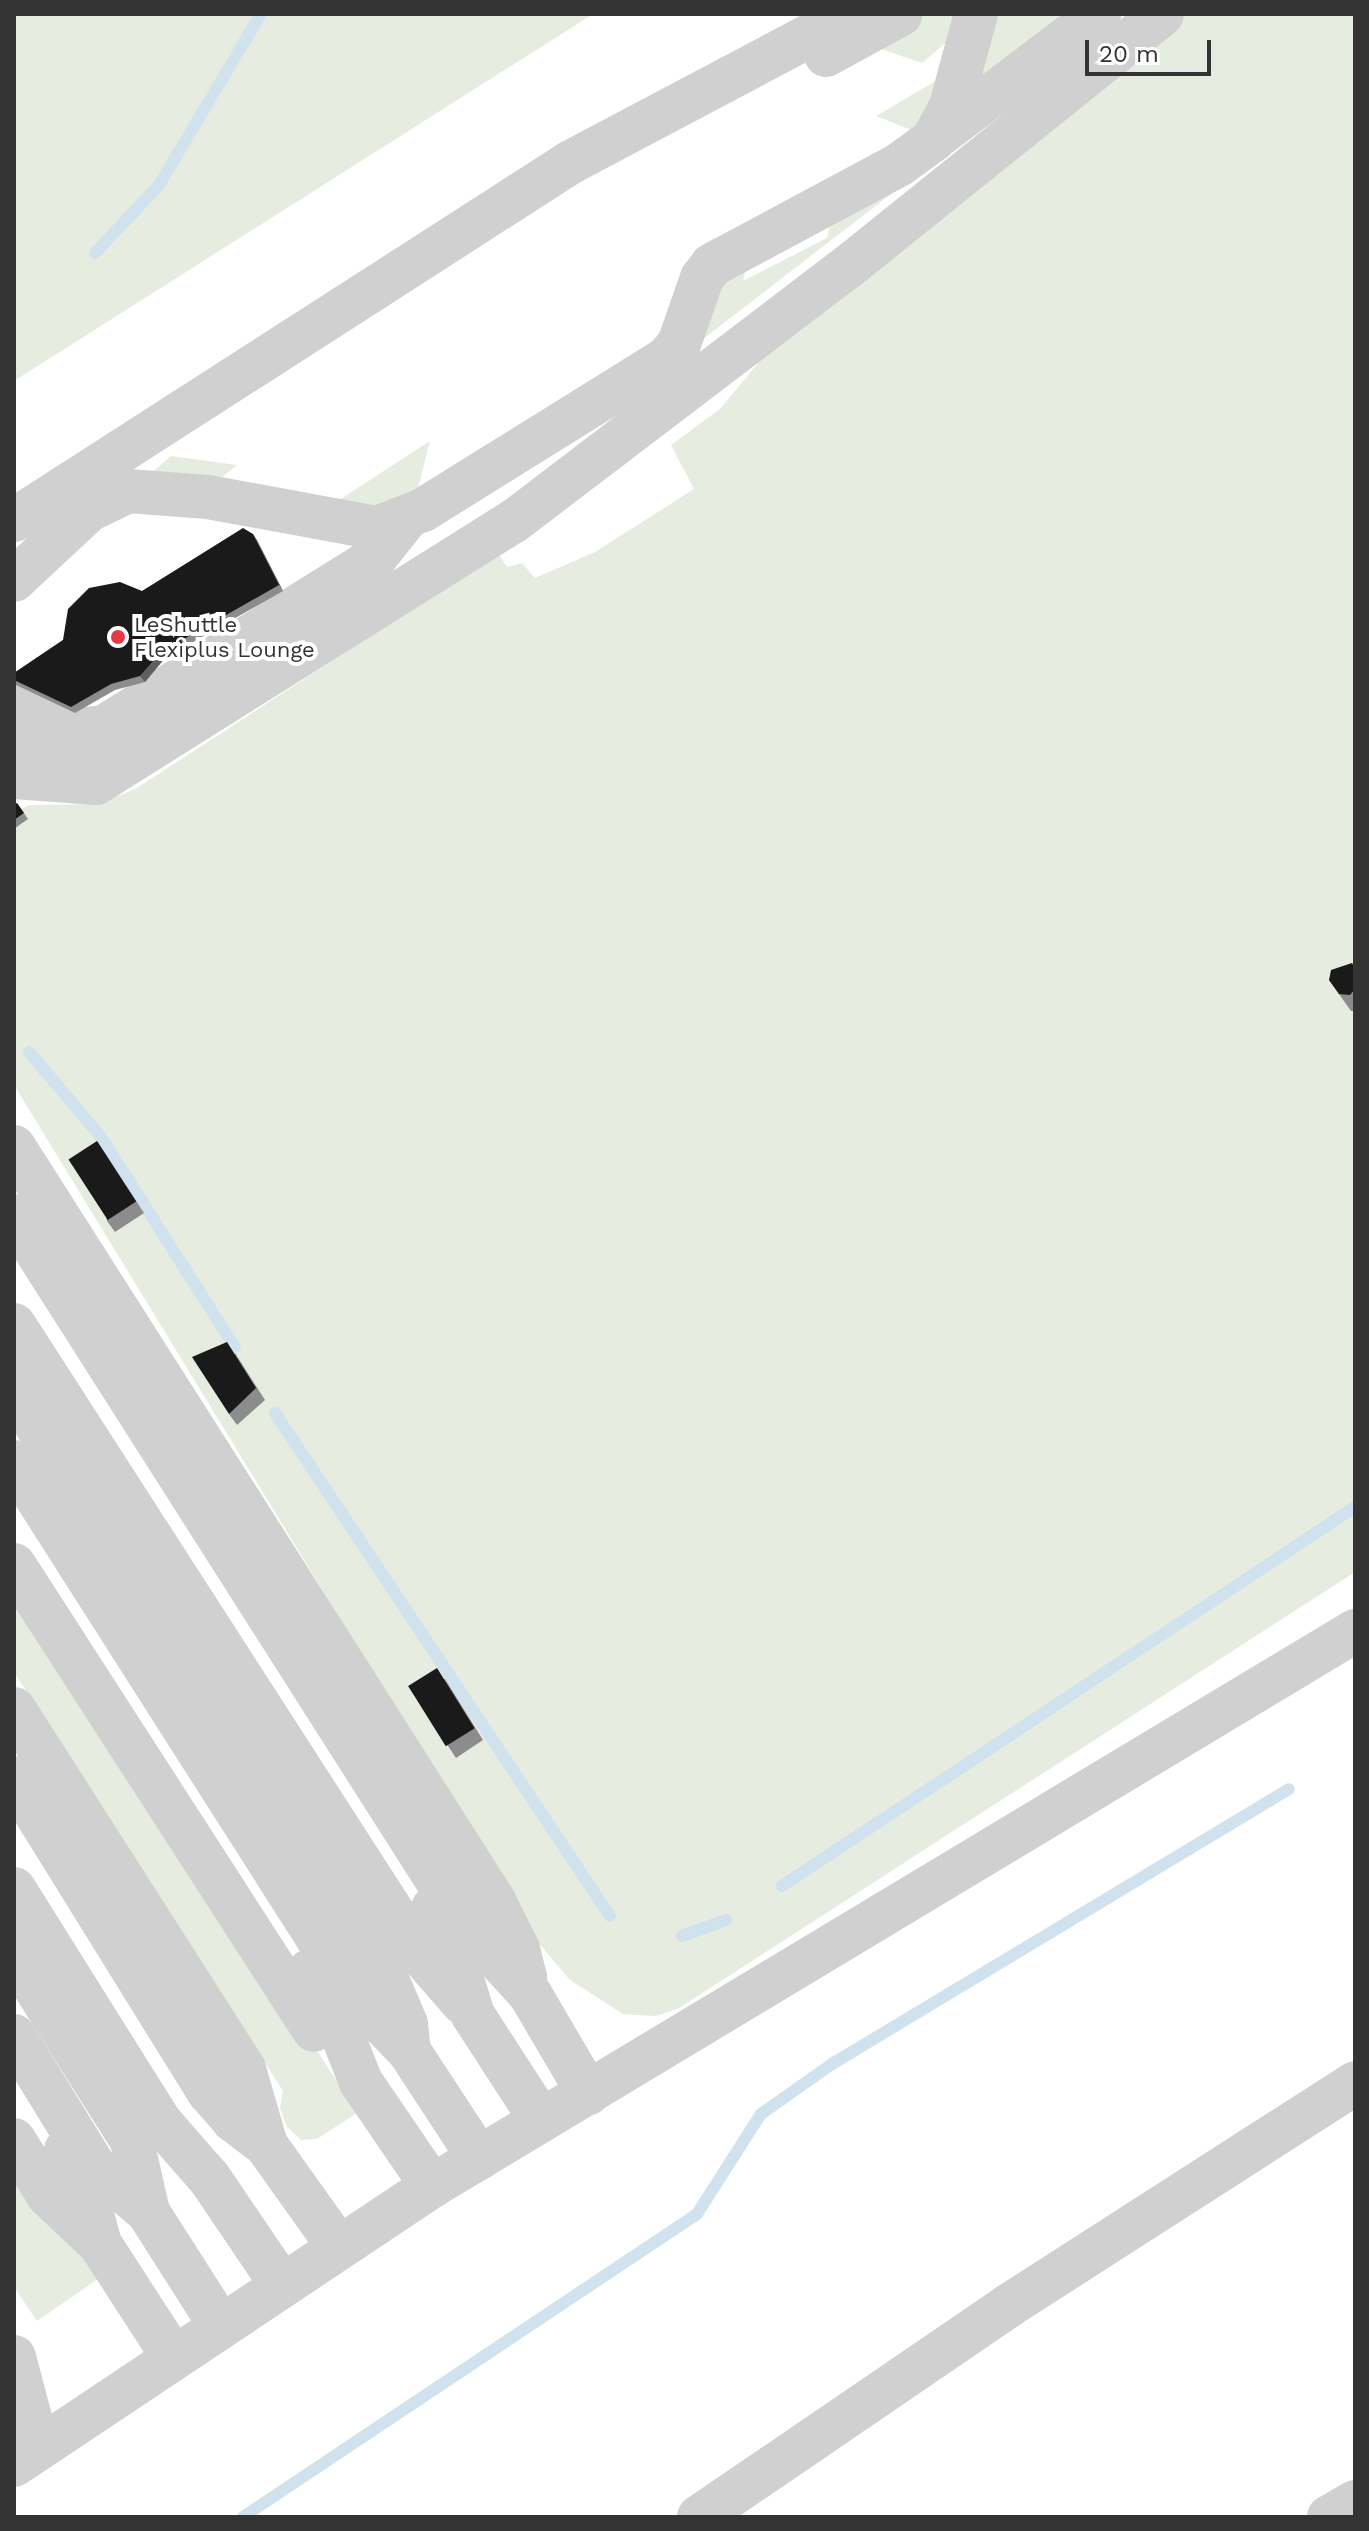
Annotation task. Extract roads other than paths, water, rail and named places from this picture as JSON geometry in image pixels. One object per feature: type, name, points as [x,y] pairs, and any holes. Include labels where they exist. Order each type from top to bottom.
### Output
[{"type":"lane","points":[[14,496],[521,168],[801,14]]},
{"type":"lane","points":[[14,520],[571,162],[850,14]]},
{"type":"lane","points":[[14,580],[133,469],[577,189],[901,14]]},
{"type":"lane","points":[[933,140],[951,106],[976,14]]},
{"type":"lane","points":[[89,510],[128,491],[208,497],[377,528],[405,520],[667,358],[679,344],[712,265],[900,164],[1099,14]]},
{"type":"lane","points":[[14,745],[64,755],[103,754],[503,506],[580,452],[1133,14]]},
{"type":"lane","points":[[14,777],[96,783],[514,521],[854,262],[1162,14]]},
{"type":"lane","points":[[14,703],[77,730],[104,727],[374,559],[405,520]]},
{"type":"lane","points":[[14,1147],[494,1901],[518,1949],[530,1994]]},
{"type":"lane","points":[[14,1216],[463,1921],[530,1994],[588,2093]]},
{"type":"lane","points":[[14,1257],[447,1931],[473,2015]]},
{"type":"lane","points":[[14,1325],[417,1950],[473,2015],[541,2120]]},
{"type":"lane","points":[[14,1390],[384,1972],[406,2024],[409,2051]]},
{"type":"lane","points":[[14,1462],[352,1992],[409,2051],[479,2158]]},
{"type":"lane","points":[[14,1506],[331,2006],[361,2082]]},
{"type":"lane","points":[[14,1565],[306,2022],[361,2082],[432,2186]]},
{"type":"lane","points":[[18,2462],[432,2186],[1355,1631]]},
{"type":"lane","points":[[14,1709],[244,2069],[266,2145]]},
{"type":"lane","points":[[14,1778],[209,2092],[233,2120],[266,2145],[338,2246]]},
{"type":"lane","points":[[14,1832],[204,2144],[210,2179]]},
{"type":"lane","points":[[14,1889],[161,2123],[210,2179],[281,2284]]},
{"type":"lane","points":[[14,1954],[132,2141],[148,2212]]},
{"type":"lane","points":[[14,2036],[94,2166],[148,2212],[220,2325]]},
{"type":"lane","points":[[14,2066],[81,2174],[100,2244]]},
{"type":"lane","points":[[699,2517],[1008,2306],[1355,2083]]},
{"type":"lane","points":[[14,2140],[48,2195],[100,2244],[173,2357]]},
{"type":"lane","points":[[14,2357],[30,2418],[18,2462]]},
{"type":"lane","points":[[1329,2517],[1355,2502]]},
{"type":"waterway","points":[[95,253],[159,185],[261,14]]},
{"type":"waterway","points":[[29,1052],[101,1137],[235,1347]]},
{"type":"waterway","points":[[275,1413],[610,1916]]},
{"type":"waterway","points":[[782,1886],[1355,1507]]},
{"type":"waterway","points":[[243,2517],[697,2214],[761,2114],[832,2064],[1289,1789]]},
{"type":"waterway","points":[[682,1936],[726,1920]]},
{"type":"place","name":"LeShuttle Flexiplus Lounge","points":[[118,637]]}]
